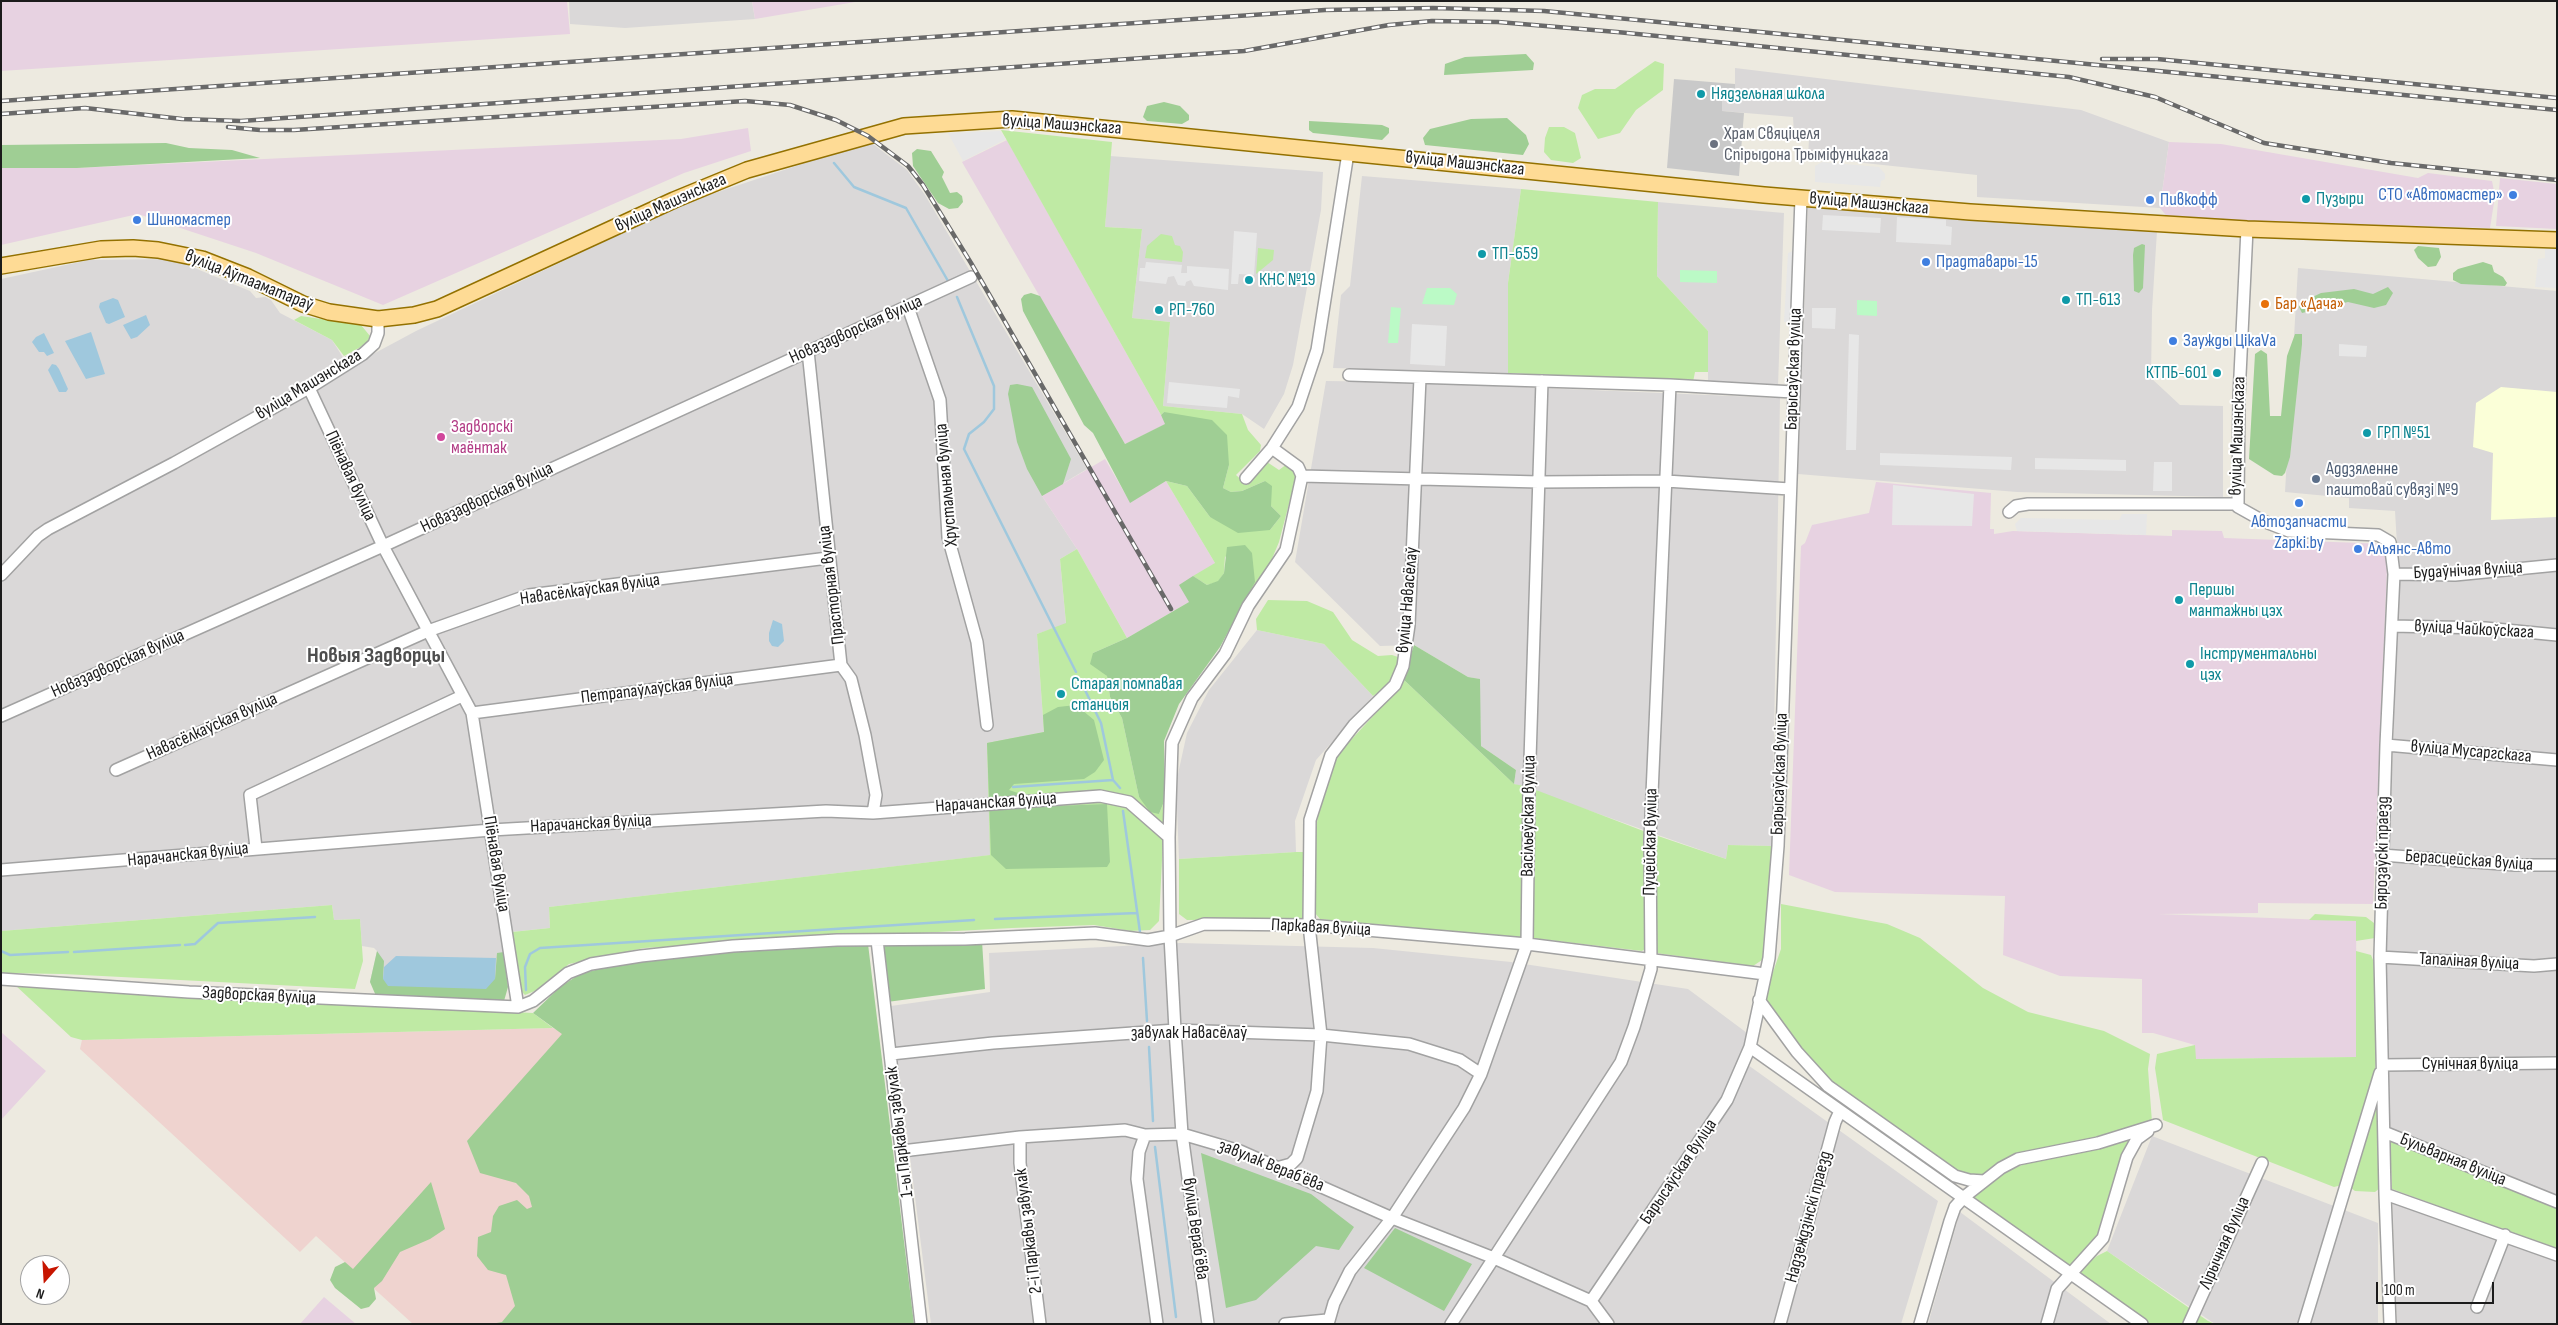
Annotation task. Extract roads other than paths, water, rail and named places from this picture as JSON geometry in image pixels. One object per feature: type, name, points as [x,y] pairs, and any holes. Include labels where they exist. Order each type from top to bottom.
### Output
[{"type":"main road","name":"вуліца Машэнскага","points":[[378,319],[414,315],[437,309],[674,200],[740,173],[904,126],[935,122],[1012,119],[1802,198],[2012,215],[2246,228],[2557,240]]},
{"type":"main road","name":"вуліца Аўтааматараў","points":[[1,266],[101,249],[133,248],[158,250],[202,259],[313,308],[354,317],[378,319]]},
{"type":"street","points":[[1246,478],[1272,448],[1298,407],[1316,350],[1348,153]]},
{"type":"street","name":"Барысаўская вуліца","points":[[1592,1301],[1727,1100],[1750,1047],[1766,974],[1769,958],[1777,855],[1793,392],[1802,198]]},
{"type":"street","name":"вуліца Машэнскага","points":[[2009,512],[2016,506],[2028,504],[2238,504],[2239,396],[2246,228]]},
{"type":"street","name":"Новазадворская вуліца","points":[[1,716],[383,546],[971,277]]},
{"type":"street","name":"Хрустальная вуліца","points":[[908,307],[940,400],[948,537],[976,642],[987,725]]},
{"type":"street","name":"вуліца Машэнскага","points":[[1,575],[38,536],[48,529],[174,464],[309,388],[363,354],[374,344],[378,333],[378,319]]},
{"type":"street","name":"Прасторная вуліца","points":[[808,351],[828,558],[841,665],[851,679],[865,735],[876,795],[872,812]]},
{"type":"street","points":[[1349,375],[1670,385],[1793,392]]},
{"type":"street","name":"вуліца Навасёлаў","points":[[1280,1167],[1291,1164],[1301,1149],[1317,1091],[1321,1035],[1309,926],[1308,841],[1310,820],[1318,790],[1331,755],[1354,725],[1395,685],[1403,666],[1408,625],[1420,378]]},
{"type":"street","name":"Васільеўская вуліца","points":[[1328,1322],[1350,1271],[1392,1218],[1464,1108],[1481,1074],[1527,944],[1529,791],[1542,381]]},
{"type":"street","name":"Пуцейская вуліца","points":[[1451,1324],[1621,1062],[1634,1027],[1651,969],[1650,838],[1670,385]]},
{"type":"street","name":"Піёнавая вуліца","points":[[309,388],[383,546],[472,712],[518,1006]]},
{"type":"street","points":[[1272,448],[1298,467],[1302,476],[1539,482],[1666,481],[1790,488]]},
{"type":"street","name":"вуліца Верабʼёва","points":[[1208,1324],[1182,1134],[1175,1030],[1170,936],[1169,837],[1172,743],[1192,698],[1225,654],[1248,606],[1286,550],[1302,476]]},
{"type":"street","name":"Будаўнічая вуліца","points":[[2238,504],[2238,507],[2263,521],[2289,531],[2378,535],[2385,538],[2390,542],[2394,574],[2455,575],[2557,565]]},
{"type":"street","name":"Навасёлкаўская вуліца","points":[[116,770],[428,631],[529,595],[828,558]]},
{"type":"street","name":"Бярозаўскі праезд","points":[[2384,1132],[2380,956],[2386,744],[2394,574]]},
{"type":"street","name":"вуліца Чайкоўскага","points":[[2392,626],[2485,628],[2557,635]]},
{"type":"street","name":"Петрапаўлаўская вуліца","points":[[472,712],[841,665]]},
{"type":"street","points":[[256,848],[250,795],[462,696]]},
{"type":"street","name":"вуліца Мусаргскага","points":[[2386,744],[2557,760]]},
{"type":"street","name":"Нарачанская вуліца","points":[[1,870],[81,865],[256,848],[491,830],[826,811],[872,812],[1100,796],[1129,802],[1169,837]]},
{"type":"street","name":"Берасцейская вуліца","points":[[2382,855],[2516,865],[2557,865]]},
{"type":"street","name":"Паркавая вуліца","points":[[877,940],[964,939],[1095,933],[1148,940],[1170,936],[1204,924],[1309,926],[1527,944],[1766,974]]},
{"type":"street","points":[[518,1006],[533,1000],[568,973],[591,964],[641,956],[733,946],[877,940]]},
{"type":"street","name":"1-ы Паркавы завулак","points":[[877,940],[921,1324]]},
{"type":"street","name":"Тапаліная вуліца","points":[[2380,956],[2515,965],[2557,964]]},
{"type":"street","name":"Задворская вуліца","points":[[1,979],[189,992],[518,1006]]},
{"type":"street","points":[[1760,1000],[1797,1052],[1828,1086],[1955,1176],[1969,1180],[1984,1181]]},
{"type":"street","name":"завулак Навасёлаў","points":[[891,1054],[993,1043],[1175,1030],[1321,1035],[1409,1044],[1460,1060],[1481,1074]]},
{"type":"street","points":[[1750,1047],[2142,1324]]},
{"type":"street","name":"Сунічная вуліца","points":[[2383,1065],[2557,1063]]},
{"type":"street","points":[[2304,1324],[2383,1065]]},
{"type":"street","name":"Надзеждзінскі праезд","points":[[1780,1324],[1835,1122],[1840,1111]]},
{"type":"street","points":[[1920,1324],[1950,1220],[1955,1207],[1964,1197],[1984,1181],[2018,1159],[2098,1144],[2156,1125],[2137,1139],[2127,1157],[2103,1238],[2096,1248],[2056,1289],[2047,1324]]},
{"type":"street","name":"завулак Верабʼёва","points":[[902,1151],[1020,1137],[1125,1130],[1145,1135],[1182,1134],[1240,1151],[1280,1167],[1392,1218],[1494,1258],[1592,1301]]},
{"type":"street","name":"Бульварная вуліца","points":[[2385,1194],[2384,1132],[2557,1202]]},
{"type":"street","points":[[1145,1135],[1139,1152],[1137,1179],[1157,1324]]},
{"type":"street","name":"2-і Паркавы завулак","points":[[1020,1137],[1020,1162],[1040,1324]]},
{"type":"street","name":"Лірычная вуліца","points":[[2189,1324],[2262,1163]]},
{"type":"street","points":[[2390,1324],[2385,1194],[2557,1254]]},
{"type":"street","points":[[2477,1307],[2505,1235]]},
{"type":"street","points":[[1592,1301],[1608,1324]]},
{"type":"street","points":[[1286,1324],[1328,1322]]},
{"type":"water","points":[[113,298],[118,300],[125,317],[109,324],[106,323],[99,307],[100,303]]},
{"type":"water","points":[[146,315],[150,325],[137,337],[131,339],[123,325]]},
{"type":"water","points":[[91,332],[105,374],[86,379],[65,341]]},
{"type":"water","points":[[44,333],[54,353],[47,356],[44,352],[39,352],[32,342],[36,337]]},
{"type":"water","points":[[52,364],[56,365],[59,369],[68,389],[66,392],[59,392],[48,370]]},
{"type":"water","points":[[773,620],[782,624],[784,641],[778,647],[772,646],[769,641]]},
{"type":"water","points":[[396,956],[496,958],[495,979],[486,989],[388,986],[383,979],[384,967]]},
{"type":"waterway","points":[[834,163],[854,187],[906,208],[948,281]]},
{"type":"waterway","points":[[957,297],[994,386],[994,409],[984,422],[969,434],[964,449],[1076,672]]},
{"type":"waterway","points":[[1085,690],[1101,723],[1113,780],[1120,788]]},
{"type":"waterway","points":[[1013,787],[1113,780]]},
{"type":"waterway","points":[[1123,811],[1140,932]]},
{"type":"waterway","points":[[995,919],[1137,913]]},
{"type":"waterway","points":[[185,945],[195,944],[218,923],[315,917]]},
{"type":"waterway","points":[[526,990],[525,967],[530,954],[540,948],[974,920]]},
{"type":"waterway","points":[[74,952],[180,945]]},
{"type":"waterway","points":[[1,951],[10,955],[68,952]]},
{"type":"waterway","points":[[1143,958],[1147,1021]]},
{"type":"waterway","points":[[1149,1047],[1153,1121]]},
{"type":"waterway","points":[[1155,1147],[1176,1317]]},
{"type":"railway","points":[[1,101],[1325,10],[1433,8],[1544,11],[2557,110]]},
{"type":"railway","points":[[1,114],[85,108],[182,119],[241,121],[1244,51],[1389,25],[1432,21],[1498,22],[2069,77],[2155,97],[2264,143],[2391,163],[2557,180]]},
{"type":"railway","points":[[2102,59],[2157,59],[2557,98]]},
{"type":"railway","points":[[228,127],[260,130],[294,130],[745,101],[790,105],[836,120],[868,136],[908,166],[923,185],[971,263],[1171,609]]},
{"type":"place","name":"Нядзельная школа","points":[[1701,94]]},
{"type":"place","name":"Храм Свяціцеля Спірыдона Трыміфунцкага","points":[[1714,144]]},
{"type":"place","name":"СТО «Автомастер»","points":[[2513,195]]},
{"type":"place","name":"Пузыри","points":[[2306,199]]},
{"type":"place","name":"Пивкофф","points":[[2150,200]]},
{"type":"place","name":"Шиномастер","points":[[137,220]]},
{"type":"place","name":"ТП-659","points":[[1482,254]]},
{"type":"place","name":"Прадтавары-15","points":[[1926,262]]},
{"type":"place","name":"КНС №19","points":[[1249,280]]},
{"type":"place","name":"ТП-613","points":[[2066,300]]},
{"type":"place","name":"Бар «Дача»","points":[[2265,304]]},
{"type":"place","name":"РП-760","points":[[1159,310]]},
{"type":"place","name":"Заужды ЦікаVа","points":[[2173,341]]},
{"type":"place","name":"КТПБ-601","points":[[2217,373]]},
{"type":"place","name":"ГРП №51","points":[[2367,433]]},
{"type":"place","name":"Задворскі маёнтак","points":[[441,437]]},
{"type":"place","name":"Аддзяленне паштовай сувязі №9","points":[[2316,479]]},
{"type":"place","name":"Автозапчасти Zapki.by","points":[[2299,503]]},
{"type":"place","name":"Альянс-Авто","points":[[2358,549]]},
{"type":"place","name":"Першы мантажны цэх","points":[[2179,600]]},
{"type":"place","name":"Інструментальны цэх","points":[[2190,664]]},
{"type":"place","name":"Старая помпавая станцыя","points":[[1061,694]]},
{"type":"district","name":"Новыя Задворцы","points":[[376,656]]}]
